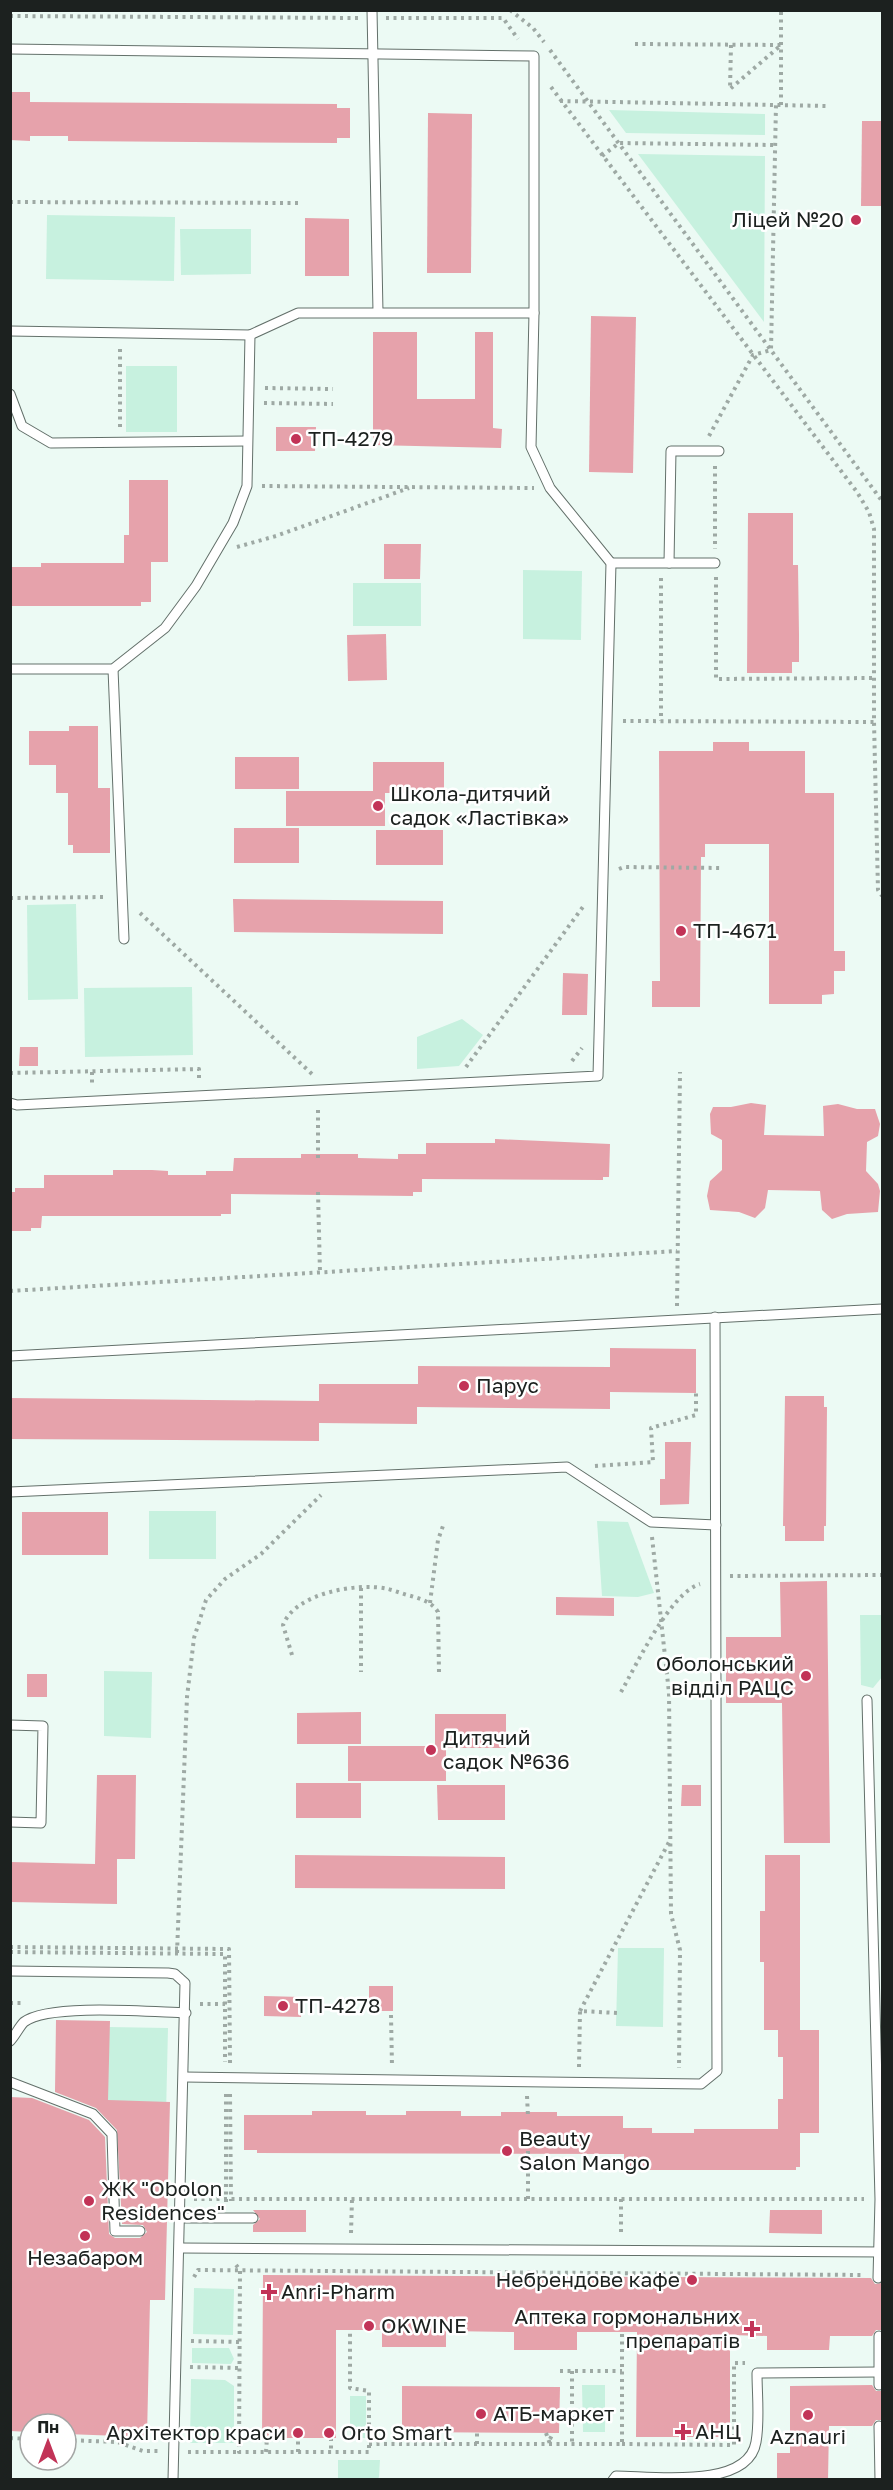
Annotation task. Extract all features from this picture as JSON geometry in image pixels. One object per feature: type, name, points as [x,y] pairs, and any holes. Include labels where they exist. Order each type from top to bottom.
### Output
[{"type":"lane","points":[[372,14],[378,312]]},
{"type":"lane","points":[[10,50],[373,53],[532,59],[534,313],[531,447],[549,488],[611,563],[598,1076],[17,1105],[10,1103]]},
{"type":"lane","points":[[10,331],[250,335],[298,313],[534,313]]},
{"type":"lane","points":[[10,669],[113,669],[165,628],[196,586],[233,523],[247,486],[250,335]]},
{"type":"lane","points":[[10,394],[22,426],[51,443],[247,441]]},
{"type":"lane","points":[[665,563],[670,451],[717,451]]},
{"type":"lane","points":[[611,563],[715,563]]},
{"type":"lane","points":[[113,669],[124,939]]},
{"type":"lane","points":[[10,1356],[882,1309]]},
{"type":"lane","points":[[184,2077],[701,2084],[717,2071],[715,1317]]},
{"type":"lane","points":[[10,1492],[567,1467],[651,1522],[716,1525]]},
{"type":"lane","points":[[867,1700],[880,2199],[881,2252],[878,2276]]},
{"type":"lane","points":[[10,1725],[43,1726],[41,1823],[10,1822]]},
{"type":"lane","points":[[10,1971],[175,1974],[185,1983],[173,2480]]},
{"type":"lane","points":[[10,2041],[24,2022],[46,2013],[78,2011],[186,2013]]},
{"type":"lane","points":[[10,2082],[93,2114],[112,2134],[115,2231],[140,2231]]},
{"type":"lane","points":[[181,2218],[253,2218]]},
{"type":"lane","points":[[180,2248],[881,2252]]},
{"type":"lane","points":[[879,2336],[879,2385]]},
{"type":"lane","points":[[613,2480],[616,2476],[718,2476],[743,2465],[756,2444],[757,2373],[878,2372]]},
{"type":"lane","points":[[879,2426],[880,2480]]},
{"type":"path","points":[[510,10],[533,28],[882,501]]},
{"type":"path","points":[[771,350],[775,145],[781,10]]},
{"type":"path","points":[[10,16],[372,14],[503,18],[560,101],[857,492],[869,512],[874,529],[874,722],[878,890],[882,896]]},
{"type":"path","points":[[635,44],[781,45]]},
{"type":"path","points":[[731,45],[730,89],[781,45]]},
{"type":"path","points":[[560,101],[829,106]]},
{"type":"path","points":[[602,156],[619,143],[775,145]]},
{"type":"path","points":[[10,202],[298,203]]},
{"type":"path","points":[[120,333],[120,442]]},
{"type":"path","points":[[701,451],[753,356],[771,350]]},
{"type":"path","points":[[249,388],[333,389]]},
{"type":"path","points":[[248,403],[333,404]]},
{"type":"path","points":[[717,451],[716,679],[875,678]]},
{"type":"path","points":[[247,486],[549,488]]},
{"type":"path","points":[[216,553],[276,536],[412,487]]},
{"type":"path","points":[[661,721],[665,563]]},
{"type":"path","points":[[607,721],[874,722]]},
{"type":"path","points":[[603,878],[624,867],[722,868]]},
{"type":"path","points":[[10,898],[123,897],[318,1080],[318,1158]]},
{"type":"path","points":[[462,1073],[585,903]]},
{"type":"path","points":[[677,1319],[680,1072]]},
{"type":"path","points":[[318,1192],[320,1272]]},
{"type":"path","points":[[10,1291],[677,1251]]},
{"type":"path","points":[[567,1467],[652,1462],[651,1428],[696,1414],[697,1382]]},
{"type":"path","points":[[177,1953],[187,1697],[194,1638],[206,1600],[225,1579],[261,1554],[308,1506],[345,1477]]},
{"type":"path","points":[[651,1522],[669,1693],[671,1914],[680,1950],[679,2076]]},
{"type":"path","points":[[430,1603],[438,1540],[444,1523]]},
{"type":"path","points":[[621,1692],[661,1621],[691,1587],[724,1576],[882,1575]]},
{"type":"path","points":[[361,1588],[361,1672]]},
{"type":"path","points":[[291,1655],[283,1625],[294,1608],[315,1596],[361,1588],[386,1588],[430,1603],[438,1612],[439,1672]]},
{"type":"path","points":[[579,2075],[580,2011],[670,1839]]},
{"type":"path","points":[[580,2011],[617,2013]]},
{"type":"path","points":[[528,2151],[528,2199]]},
{"type":"path","points":[[181,2199],[880,2199]]},
{"type":"path","points":[[546,2199],[546,2206]]},
{"type":"path","points":[[239,2452],[240,2270],[878,2276]]},
{"type":"path","points":[[78,2440],[117,2442],[143,2451],[369,2452],[369,2391],[350,2388],[350,2330]]},
{"type":"path","points":[[369,2444],[549,2441],[572,2444],[622,2444],[622,2332]]},
{"type":"path","points":[[190,2341],[240,2342]]},
{"type":"path","points":[[189,2367],[240,2368]]},
{"type":"path","points":[[560,2372],[622,2372]]},
{"type":"path","points":[[572,2372],[572,2444]]},
{"type":"path","points":[[477,2433],[477,2444]]},
{"type":"path","points":[[546,2433],[549,2441]]},
{"type":"path","points":[[549,2441],[553,2433]]},
{"type":"path","points":[[266,2452],[267,2438]]},
{"type":"path","points":[[298,2438],[298,2452]]},
{"type":"path","points":[[331,2438],[331,2452]]},
{"type":"green space","points":[[609,110],[765,114],[765,135],[626,133]]},
{"type":"green space","points":[[638,154],[765,156],[764,322]]},
{"type":"green space","points":[[47,215],[175,217],[174,281],[46,279]]},
{"type":"green space","points":[[180,229],[251,229],[251,274],[181,275]]},
{"type":"green space","points":[[126,366],[177,366],[177,432],[126,432]]},
{"type":"green space","points":[[523,570],[582,571],[581,640],[523,639]]},
{"type":"green space","points":[[353,583],[421,583],[421,626],[353,626]]},
{"type":"green space","points":[[76,904],[78,999],[28,1000],[27,905]]},
{"type":"green space","points":[[192,987],[193,1055],[85,1057],[84,988]]},
{"type":"green space","points":[[462,1019],[483,1035],[459,1066],[417,1069],[417,1037]]},
{"type":"green space","points":[[149,1511],[216,1511],[216,1559],[149,1559]]},
{"type":"green space","points":[[597,1521],[628,1522],[654,1593],[638,1597],[602,1596]]},
{"type":"green space","points":[[860,1615],[882,1615],[882,1677],[873,1688],[861,1685]]},
{"type":"green space","points":[[104,1671],[152,1672],[151,1738],[104,1736]]},
{"type":"green space","points":[[618,1948],[664,1948],[663,2027],[616,2026]]},
{"type":"green space","points":[[109,2027],[168,2028],[166,2115],[107,2114]]},
{"type":"green space","points":[[194,2288],[234,2289],[233,2335],[193,2334]]},
{"type":"green space","points":[[192,2348],[229,2348],[234,2359],[231,2364],[192,2363]]},
{"type":"green space","points":[[191,2379],[225,2380],[234,2386],[234,2443],[190,2443]]},
{"type":"green space","points":[[582,2385],[605,2385],[605,2432],[583,2432]]},
{"type":"green space","points":[[350,2396],[366,2396],[366,2438],[350,2438]]},
{"type":"green space","points":[[338,2460],[380,2460],[379,2477],[378,2479],[338,2479]]},
{"type":"building","points":[[10,92],[30,92],[30,102],[337,104],[337,108],[350,108],[350,138],[337,138],[337,143],[68,141],[68,136],[30,136],[30,141],[10,140]]},
{"type":"building","points":[[428,113],[472,114],[471,273],[427,273]]},
{"type":"building","points":[[862,121],[882,121],[882,206],[861,206]]},
{"type":"building","points":[[305,218],[349,219],[349,276],[305,276]]},
{"type":"building","points":[[591,316],[636,317],[633,473],[589,472]]},
{"type":"building","points":[[373,332],[417,332],[417,399],[475,399],[475,332],[493,332],[493,428],[502,429],[501,448],[373,445]]},
{"type":"building","name":"ТП-4279","points":[[276,427],[316,427],[315,451],[276,451]]},
{"type":"building","points":[[129,480],[168,480],[168,562],[151,562],[151,602],[141,602],[141,606],[10,606],[10,567],[41,567],[41,563],[124,563],[124,535],[129,535]]},
{"type":"building","points":[[748,513],[793,513],[793,565],[798,565],[799,662],[792,662],[792,673],[747,673]]},
{"type":"building","points":[[384,544],[421,544],[420,579],[384,579]]},
{"type":"building","points":[[386,634],[387,680],[348,681],[347,635]]},
{"type":"building","points":[[69,726],[98,726],[98,788],[110,788],[110,853],[73,853],[73,845],[68,845],[68,793],[56,793],[56,765],[29,765],[29,731],[69,731]]},
{"type":"building","points":[[713,742],[749,742],[749,751],[805,751],[805,793],[834,793],[834,951],[845,951],[845,971],[834,971],[834,994],[822,995],[822,1004],[769,1004],[769,844],[705,844],[705,857],[701,857],[700,1007],[652,1007],[652,981],[660,981],[659,751],[713,751]]},
{"type":"building","points":[[235,757],[299,757],[299,789],[235,789]]},
{"type":"building","points":[[373,762],[444,762],[444,793],[385,793],[385,826],[286,826],[286,791],[373,791]]},
{"type":"building","points":[[234,828],[299,828],[299,863],[234,863]]},
{"type":"building","points":[[376,830],[443,830],[443,865],[376,865]]},
{"type":"building","points":[[233,899],[443,901],[443,934],[234,932]]},
{"type":"building","points":[[563,973],[588,974],[587,1015],[562,1015]]},
{"type":"building","points":[[20,1047],[38,1047],[38,1066],[19,1066]]},
{"type":"building","points":[[751,1103],[766,1105],[764,1135],[824,1136],[823,1106],[838,1104],[857,1109],[875,1109],[880,1124],[878,1136],[867,1142],[866,1171],[878,1184],[880,1191],[878,1212],[847,1214],[832,1219],[822,1210],[820,1191],[768,1190],[765,1208],[755,1218],[739,1212],[710,1210],[707,1196],[710,1181],[722,1170],[722,1140],[711,1134],[710,1114],[713,1107],[731,1107]]},
{"type":"building","points":[[495,1139],[610,1144],[609,1177],[603,1177],[603,1180],[422,1179],[422,1192],[413,1192],[413,1196],[231,1194],[231,1214],[221,1214],[221,1216],[42,1216],[41,1228],[31,1228],[31,1231],[10,1231],[10,1192],[15,1192],[15,1188],[44,1188],[44,1175],[113,1175],[113,1170],[152,1170],[168,1171],[168,1175],[206,1175],[206,1171],[233,1171],[234,1158],[301,1158],[301,1154],[358,1154],[358,1158],[398,1159],[398,1154],[426,1154],[426,1143],[495,1143]]},
{"type":"building","points":[[610,1348],[696,1349],[696,1393],[610,1392],[610,1409],[417,1407],[417,1424],[319,1423],[319,1441],[10,1439],[10,1398],[319,1401],[319,1384],[418,1384],[418,1366],[610,1367]]},
{"type":"building","points":[[785,1396],[824,1396],[824,1407],[827,1407],[824,1541],[785,1541],[785,1526],[783,1526]]},
{"type":"building","points":[[665,1442],[691,1442],[689,1504],[660,1505],[660,1479],[665,1479]]},
{"type":"building","points":[[22,1512],[108,1512],[108,1555],[22,1555]]},
{"type":"building","points":[[827,1581],[830,1843],[784,1843],[782,1703],[726,1703],[726,1637],[781,1637],[780,1582]]},
{"type":"building","points":[[556,1597],[614,1598],[614,1616],[556,1615]]},
{"type":"building","points":[[27,1674],[47,1674],[47,1697],[27,1697]]},
{"type":"building","points":[[361,1712],[361,1744],[297,1744],[297,1713]]},
{"type":"building","points":[[435,1714],[506,1714],[506,1748],[446,1748],[446,1781],[348,1781],[348,1746],[435,1746]]},
{"type":"building","points":[[97,1775],[136,1775],[135,1859],[117,1859],[117,1904],[10,1902],[10,1862],[95,1864]]},
{"type":"building","points":[[296,1783],[361,1783],[361,1818],[296,1818]]},
{"type":"building","points":[[437,1785],[505,1785],[505,1820],[438,1820]]},
{"type":"building","points":[[682,1785],[701,1785],[701,1806],[681,1806]]},
{"type":"building","points":[[295,1855],[505,1857],[505,1889],[295,1888]]},
{"type":"building","points":[[765,1855],[800,1855],[800,2030],[819,2030],[819,2133],[800,2133],[800,2167],[796,2167],[796,2170],[636,2170],[636,2167],[624,2167],[624,2154],[257,2153],[257,2150],[244,2150],[244,2115],[312,2115],[312,2111],[366,2111],[366,2115],[406,2115],[406,2111],[461,2111],[461,2116],[501,2116],[501,2112],[557,2112],[557,2116],[623,2116],[623,2128],[652,2128],[652,2133],[694,2133],[694,2129],[778,2129],[778,2099],[783,2099],[783,2057],[778,2057],[778,2030],[764,2030],[764,1962],[760,1962],[760,1911],[765,1911]]},
{"type":"building","points":[[369,1986],[393,1986],[393,2011],[369,2011]]},
{"type":"building","name":"ТП-4278","points":[[264,1996],[301,1997],[301,2017],[264,2016]]},
{"type":"building","name":"ЖК \"Obolon Residences\"","points":[[56,2020],[110,2021],[108,2100],[170,2102],[165,2300],[150,2300],[147,2437],[78,2434],[78,2412],[18,2412],[18,2431],[10,2431],[10,2097],[32,2098],[89,2120],[105,2137],[109,2234],[115,2238],[140,2238],[147,2232],[143,2225],[122,2224],[117,2130],[96,2108],[55,2092]]},
{"type":"building","points":[[253,2210],[306,2210],[306,2232],[253,2232],[253,2225],[260,2219]]},
{"type":"building","points":[[770,2210],[822,2210],[822,2234],[769,2233]]},
{"type":"building","points":[[263,2275],[871,2278],[875,2284],[882,2283],[882,2330],[876,2330],[872,2336],[830,2336],[829,2350],[767,2350],[767,2336],[730,2335],[730,2437],[636,2437],[637,2332],[577,2332],[577,2350],[514,2350],[514,2332],[446,2331],[446,2347],[382,2347],[382,2330],[336,2330],[336,2438],[262,2438]]},
{"type":"building","points":[[872,2385],[876,2391],[882,2391],[882,2420],[876,2420],[872,2426],[829,2426],[828,2480],[777,2480],[777,2453],[790,2453],[790,2386]]},
{"type":"building","name":"АТБ-маркет","points":[[402,2386],[560,2387],[559,2433],[402,2432]]},
{"type":"place","name":"Ліцей №20","points":[[856,220]]},
{"type":"place","name":"ТП-4279","points":[[296,439]]},
{"type":"place","name":"Школа-дитячий садок «Ластівка»","points":[[378,806]]},
{"type":"place","name":"ТП-4671","points":[[681,931]]},
{"type":"place","name":"Парус","points":[[464,1386]]},
{"type":"place","name":"Оболонський відділ РАЦС","points":[[806,1676]]},
{"type":"place","name":"Дитячий садок №636","points":[[431,1750]]},
{"type":"place","name":"ТП-4278","points":[[283,2006]]},
{"type":"place","name":"Beauty Salon Mango","points":[[507,2151]]},
{"type":"place","name":"ЖК \"Obolon Residences\"","points":[[89,2201]]},
{"type":"place","name":"Незабаром","points":[[85,2236]]},
{"type":"place","name":"Небрендове кафе","points":[[692,2280]]},
{"type":"place","name":"Anri-Pharm","points":[[269,2292]]},
{"type":"place","name":"OKWINE","points":[[369,2326]]},
{"type":"place","name":"Аптека гормональних препаратів","points":[[752,2329]]},
{"type":"place","name":"АТБ-маркет","points":[[481,2414]]},
{"type":"place","name":"Aznauri","points":[[808,2415]]},
{"type":"place","name":"АНЦ","points":[[683,2432]]},
{"type":"place","name":"Архітектор краси","points":[[298,2433]]},
{"type":"place","name":"Orto Smart","points":[[329,2433]]}]
